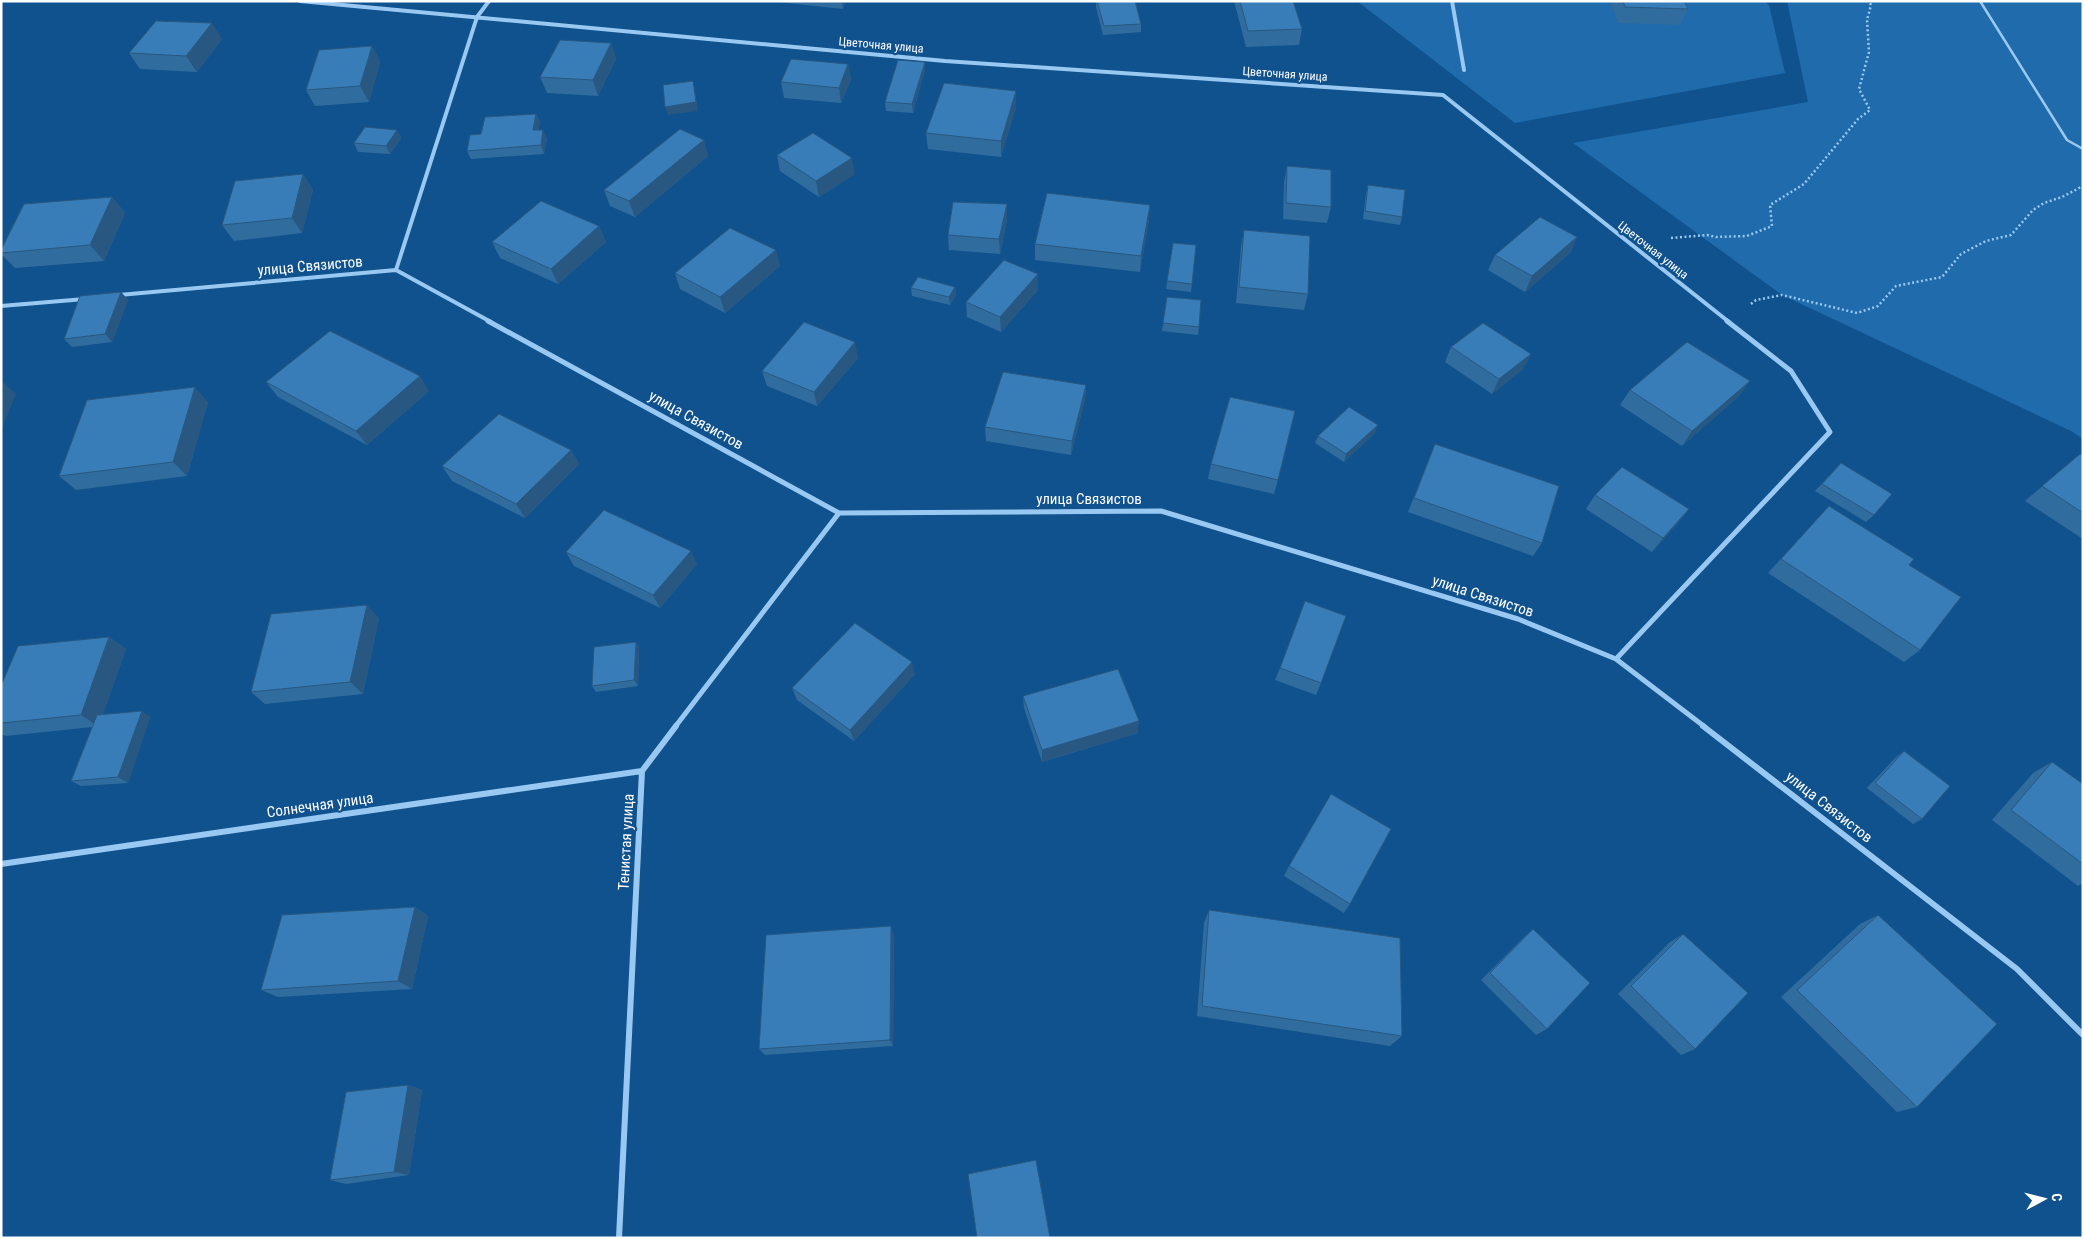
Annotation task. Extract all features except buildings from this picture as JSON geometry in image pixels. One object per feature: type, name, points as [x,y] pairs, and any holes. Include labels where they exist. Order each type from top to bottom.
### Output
[{"type":"street","name":"Цветочная улица","points":[[300,1],[945,60],[1443,95],[1791,372],[1830,432],[1616,659]]},
{"type":"street","points":[[396,270],[477,17],[489,1]]},
{"type":"street","points":[[1452,1],[1464,70]]},
{"type":"street","name":"улица Связистов","points":[[110,296],[396,270],[839,513],[1161,511],[1518,618],[1616,659],[2018,968],[2083,1035]]},
{"type":"street","points":[[1,306],[90,298]]},
{"type":"street","points":[[642,771],[839,513]]},
{"type":"street","name":"Солнечная улица","points":[[1,864],[642,771]]},
{"type":"street","name":"Тенистая улица","points":[[619,1238],[642,771]]},
{"type":"lane","points":[[1980,1],[2067,140],[2083,149]]},
{"type":"path","points":[[1636,250],[1661,239],[1707,235],[1716,237],[1747,236],[1772,226],[1770,205],[1804,184],[1858,119],[1870,110],[1859,89],[1868,52],[1867,20],[1871,5],[1869,1]]},
{"type":"path","points":[[1724,319],[1756,300],[1782,295],[1857,314],[1878,306],[1896,286],[1942,276],[1961,254],[1986,241],[2011,235],[2033,210],[2044,203],[2062,197],[2083,186]]},
{"type":"shaded area","points":[[1357,1],[1764,1],[1769,5],[1785,73],[1515,123]]},
{"type":"shaded area","points":[[1787,1],[2083,1],[2083,439],[2071,431],[1782,295],[1573,143],[1808,102]]}]
